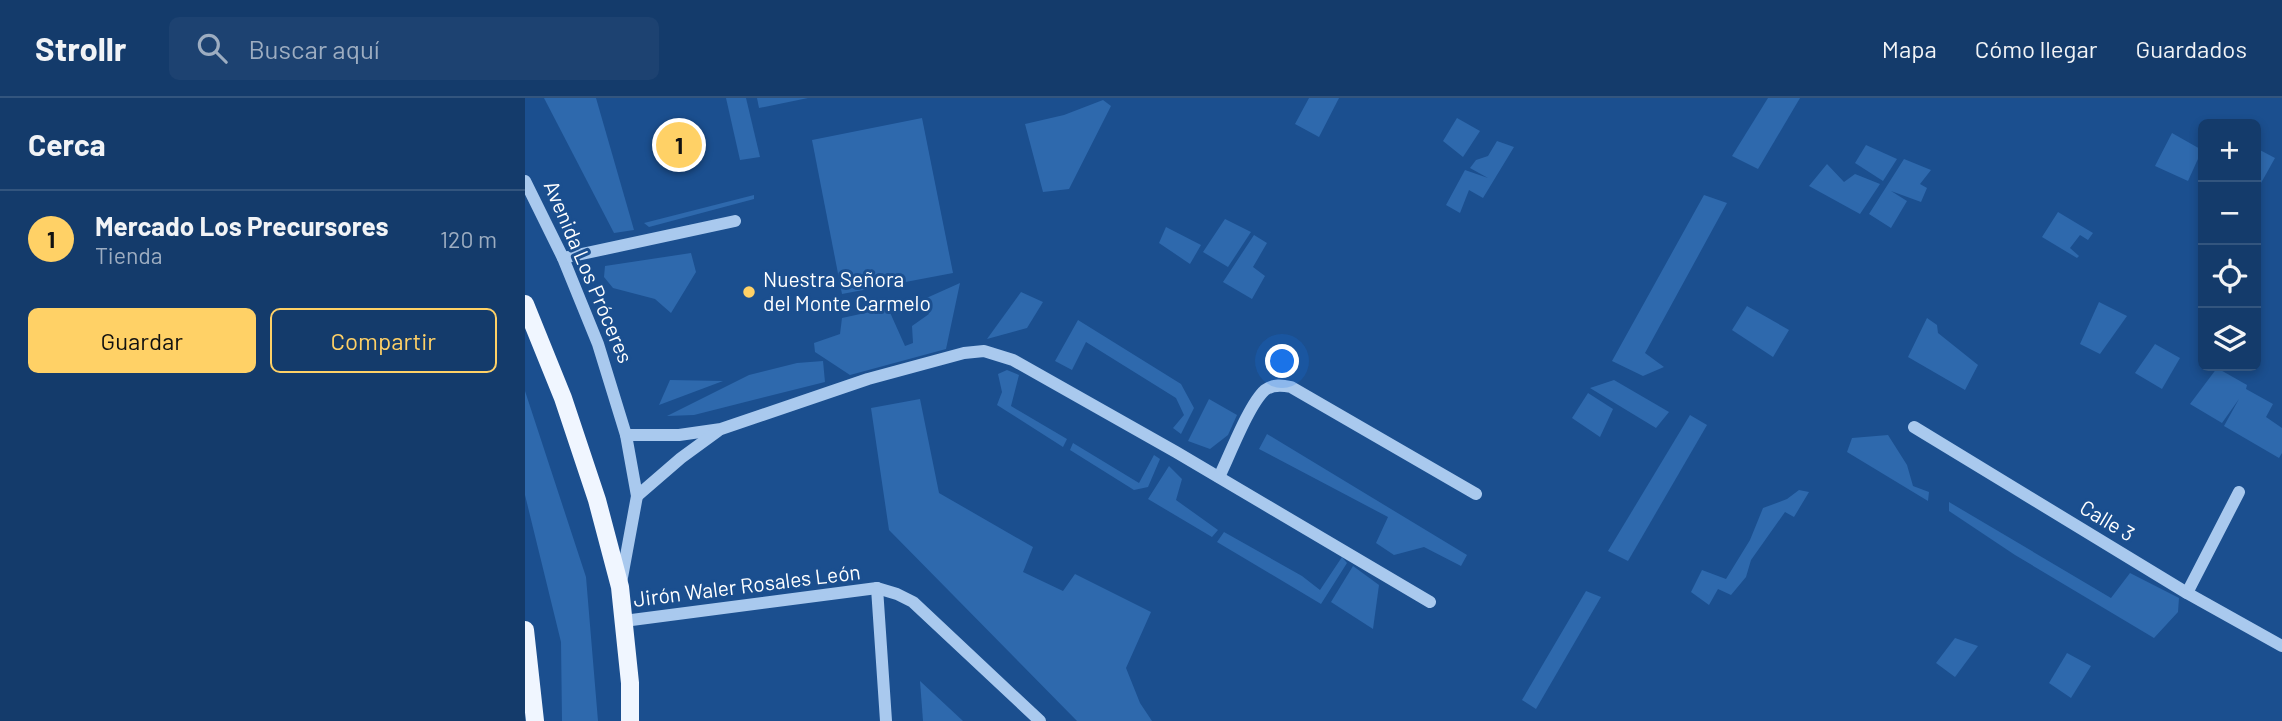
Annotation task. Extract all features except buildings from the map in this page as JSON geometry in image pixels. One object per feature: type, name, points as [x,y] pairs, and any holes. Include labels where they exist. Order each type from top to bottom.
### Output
[{"type":"main road","name":"Avenida Los Próceres","points":[[525,304],[563,398],[597,500],[620,587],[630,683],[630,721]]},
{"type":"main road","points":[[525,630],[535,721]]},
{"type":"street","name":"Avenida Los Próceres","points":[[525,181],[563,258],[598,344],[626,435],[637,496],[620,587]]},
{"type":"street","points":[[563,258],[734,220]]},
{"type":"street","points":[[626,435],[679,435],[721,429],[868,379],[964,353],[984,351],[1013,360],[1219,477],[1430,602]]},
{"type":"street","points":[[1219,477],[1256,401],[1267,389],[1279,385],[1291,387],[1476,495]]},
{"type":"street","name":"Calle 3","points":[[1914,427],[2187,593],[2282,646]]},
{"type":"street","points":[[637,496],[681,457],[721,429]]},
{"type":"street","points":[[2187,593],[2238,492]]},
{"type":"street","points":[[877,588],[886,721]]},
{"type":"street","name":"Jirón Waler Rosales León","points":[[624,621],[877,588],[913,602],[1040,721]]},
{"type":"shaded area","points":[[544,98],[596,98],[634,230],[614,233]]},
{"type":"shaded area","points":[[726,98],[746,98],[760,157],[740,160]]},
{"type":"shaded area","points":[[757,98],[808,98],[759,108]]},
{"type":"shaded area","points":[[1309,98],[1339,98],[1319,137],[1295,124]]},
{"type":"shaded area","points":[[1768,98],[1800,98],[1758,169],[1732,156]]},
{"type":"shaded area","points":[[1103,100],[1111,106],[1069,189],[1043,192],[1025,124],[1064,115]]},
{"type":"shaded area","points":[[922,118],[953,273],[842,294],[812,140]]},
{"type":"shaded area","points":[[1457,118],[1480,131],[1463,157],[1443,141]]},
{"type":"shaded area","points":[[2172,133],[2198,148],[2198,159],[2188,181],[2155,166]]},
{"type":"shaded area","points":[[1497,141],[1514,147],[1483,198],[1469,190],[1460,213],[1446,205],[1465,170],[1488,178],[1470,168],[1476,160],[1488,156]]},
{"type":"shaded area","points":[[1866,145],[1897,159],[1883,181],[1855,163]]},
{"type":"shaded area","points":[[2261,151],[2275,158],[2261,183]]},
{"type":"shaded area","points":[[1904,159],[1931,170],[1920,184],[1927,188],[1921,202],[1891,191],[1907,201],[1891,228],[1869,214]]},
{"type":"shaded area","points":[[1827,164],[1844,182],[1855,174],[1880,184],[1860,214],[1809,186]]},
{"type":"shaded area","points":[[754,195],[754,199],[649,227],[644,223]]},
{"type":"shaded area","points":[[1704,195],[1727,203],[1645,353],[1664,367],[1643,376],[1612,361]]},
{"type":"shaded area","points":[[2058,212],[2093,233],[2088,240],[2080,235],[2070,248],[2079,256],[2077,258],[2042,237]]},
{"type":"shaded area","points":[[1225,219],[1251,232],[1228,267],[1203,252]]},
{"type":"shaded area","points":[[1166,227],[1201,245],[1190,264],[1159,243]]},
{"type":"shaded area","points":[[1254,235],[1267,243],[1253,267],[1265,276],[1252,299],[1223,282]]},
{"type":"shaded area","points":[[691,253],[696,272],[671,313],[655,299],[613,288],[604,277],[605,266]]},
{"type":"shaded area","points":[[960,283],[946,349],[850,375],[815,352],[814,343],[840,334],[842,318],[888,308],[905,346],[913,343],[912,326],[929,314],[922,300]]},
{"type":"shaded area","points":[[1021,292],[1043,302],[1027,328],[987,339]]},
{"type":"shaded area","points":[[2099,302],[2127,316],[2100,354],[2080,344]]},
{"type":"shaded area","points":[[1747,306],[1789,330],[1773,357],[1732,330]]},
{"type":"shaded area","points":[[1927,318],[1937,325],[1938,333],[1978,365],[1965,390],[1908,357]]},
{"type":"shaded area","points":[[1078,320],[1181,384],[1194,408],[1181,434],[1173,428],[1184,415],[1176,398],[1086,342],[1072,370],[1055,361]]},
{"type":"shaded area","points":[[2155,344],[2180,358],[2162,389],[2135,373]]},
{"type":"shaded area","points":[[823,361],[825,382],[694,415],[667,416],[749,375],[797,363]]},
{"type":"shaded area","points":[[1007,370],[1019,375],[1011,406],[1067,439],[1063,447],[997,405],[1002,392],[998,374]]},
{"type":"shaded area","points":[[2215,371],[2222,371],[2247,385],[2246,389],[2273,404],[2266,417],[2282,428],[2282,453],[2279,458],[2224,426],[2239,399],[2222,423],[2190,404]]},
{"type":"shaded area","points":[[670,380],[723,381],[659,405]]},
{"type":"shaded area","points":[[1614,380],[1669,412],[1656,428],[1590,388]]},
{"type":"shaded area","points":[[525,391],[586,577],[598,721],[562,721],[561,642],[525,495]]},
{"type":"shaded area","points":[[1588,393],[1613,409],[1600,437],[1572,418]]},
{"type":"shaded area","points":[[920,399],[939,493],[1033,547],[1023,572],[1063,591],[1075,574],[1151,612],[1126,668],[1140,703],[1152,721],[1077,721],[889,530],[871,408]]},
{"type":"shaded area","points":[[1209,399],[1237,415],[1228,435],[1210,449],[1188,441]]},
{"type":"shaded area","points":[[1690,415],[1707,425],[1628,561],[1608,551]]},
{"type":"shaded area","points":[[1267,434],[1467,555],[1461,566],[1424,547],[1394,555],[1376,543],[1388,517],[1259,449]]},
{"type":"shaded area","points":[[1888,435],[1907,465],[1913,486],[1929,492],[1928,501],[1847,452],[1852,438]]},
{"type":"shaded area","points":[[1073,443],[1139,483],[1154,455],[1160,459],[1148,487],[1134,490],[1070,450]]},
{"type":"shaded area","points":[[1169,466],[1182,479],[1176,500],[1218,530],[1212,537],[1148,499]]},
{"type":"shaded area","points":[[1799,490],[1809,492],[1794,517],[1785,512],[1751,560],[1746,577],[1731,595],[1718,589],[1709,605],[1691,592],[1702,570],[1726,579],[1750,540],[1763,508],[1787,499]]},
{"type":"shaded area","points":[[1949,502],[2111,598],[2130,573],[2179,598],[2178,612],[2154,638],[2015,555],[1949,511]]},
{"type":"shaded area","points":[[1224,532],[1302,576],[1320,590],[1342,557],[1347,563],[1321,604],[1217,542]]},
{"type":"shaded area","points":[[1353,566],[1379,585],[1373,629],[1331,602]]},
{"type":"shaded area","points":[[1586,591],[1601,597],[1536,709],[1522,700]]},
{"type":"shaded area","points":[[1955,638],[1978,646],[1955,677],[1936,663]]},
{"type":"shaded area","points":[[2067,653],[2091,666],[2071,698],[2049,683]]},
{"type":"shaded area","points":[[920,681],[963,721],[923,721]]},
{"type":"place","name":"Mercado Los Precursores","points":[[679,145]]},
{"type":"place","name":"Nuestra Señora del Monte Carmelo","points":[[749,292]]}]
